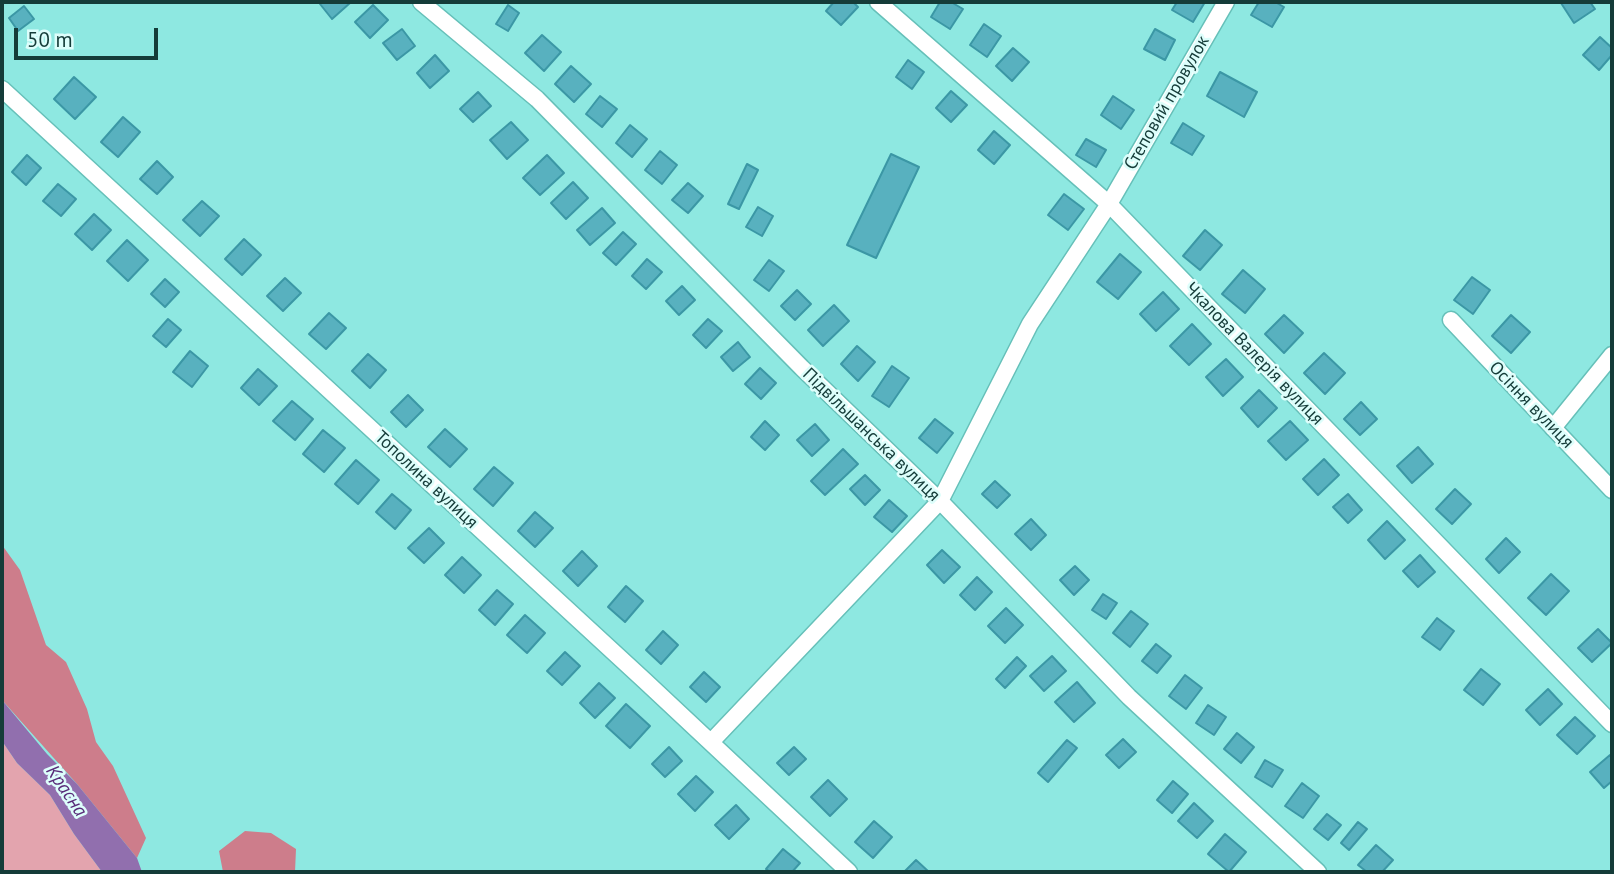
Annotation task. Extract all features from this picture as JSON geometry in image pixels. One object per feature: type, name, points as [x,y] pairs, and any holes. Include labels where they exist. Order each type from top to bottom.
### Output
[{"type":"street","name":"Підвільшанська вулиця","points":[[421,2],[537,99],[802,368],[940,501],[1129,697],[1318,872]]},
{"type":"street","name":"Чкалова Валерія вулиця","points":[[878,2],[1109,204],[1612,724]]},
{"type":"street","name":"Степовий провулок","points":[[711,742],[940,501],[1030,324],[1109,204],[1226,2]]},
{"type":"street","name":"Тополина вулиця","points":[[2,89],[849,872]]},
{"type":"street","name":"Осіння вулиця","points":[[1451,320],[1612,490]]},
{"type":"street","points":[[1553,428],[1612,355]]},
{"type":"shaded area","points":[[2,545],[20,570],[46,645],[66,662],[87,709],[96,742],[113,766],[146,838],[137,858],[77,784],[2,700]]},
{"type":"shaded area","points":[[2,741],[17,763],[50,795],[102,872],[2,872]]},
{"type":"shaded area","points":[[245,831],[271,833],[296,849],[295,872],[223,872],[219,851]]},
{"type":"water","name":"Красна","points":[[2,700],[47,754],[77,784],[137,858],[142,872],[102,872],[50,795],[17,763],[2,741]]},
{"type":"building","points":[[834,2],[853,2],[858,7],[841,25],[826,11]]},
{"type":"building","points":[[940,2],[951,2],[963,9],[950,29],[931,17]]},
{"type":"building","points":[[1177,2],[1205,2],[1193,22],[1172,10]]},
{"type":"building","points":[[1259,2],[1275,2],[1284,7],[1272,27],[1251,15]]},
{"type":"building","points":[[1562,2],[1590,2],[1595,9],[1574,23]]},
{"type":"building","points":[[350,3],[332,19],[320,4]]},
{"type":"building","points":[[373,5],[388,20],[370,38],[355,22]]},
{"type":"building","points":[[508,5],[519,13],[508,31],[496,24]]},
{"type":"building","points":[[24,6],[34,19],[18,31],[9,18]]},
{"type":"building","points":[[984,24],[1001,36],[987,57],[970,45]]},
{"type":"building","points":[[402,29],[415,46],[397,60],[383,43]]},
{"type":"building","points":[[1155,29],[1175,40],[1165,60],[1144,49]]},
{"type":"building","points":[[542,35],[561,52],[544,71],[525,53]]},
{"type":"building","points":[[1600,37],[1612,48],[1612,55],[1599,70],[1583,55]]},
{"type":"building","points":[[1013,48],[1029,62],[1012,81],[996,66]]},
{"type":"building","points":[[435,55],[449,71],[430,88],[417,73]]},
{"type":"building","points":[[908,60],[924,72],[912,89],[896,77]]},
{"type":"building","points":[[571,66],[591,84],[574,102],[555,84]]},
{"type":"building","points":[[1220,72],[1257,92],[1244,117],[1207,96]]},
{"type":"building","points":[[74,77],[96,97],[75,119],[54,99]]},
{"type":"building","points":[[951,91],[967,105],[951,122],[936,108]]},
{"type":"building","points":[[478,92],[491,106],[473,122],[460,109]]},
{"type":"building","points":[[600,96],[617,109],[602,127],[586,114]]},
{"type":"building","points":[[1113,96],[1134,110],[1121,129],[1101,115]]},
{"type":"building","points":[[123,117],[140,132],[118,157],[101,142]]},
{"type":"building","points":[[511,122],[528,140],[507,159],[490,140]]},
{"type":"building","points":[[1183,123],[1204,136],[1192,155],[1171,143]]},
{"type":"building","points":[[630,125],[647,139],[632,157],[616,143]]},
{"type":"building","points":[[994,131],[1010,145],[994,164],[978,150]]},
{"type":"building","points":[[1086,139],[1106,150],[1096,167],[1076,155]]},
{"type":"building","points":[[660,151],[677,165],[662,184],[645,170]]},
{"type":"building","points":[[891,154],[919,167],[876,258],[847,245]]},
{"type":"building","points":[[27,155],[41,168],[26,185],[12,172]]},
{"type":"building","points":[[547,155],[564,173],[540,195],[523,178]]},
{"type":"building","points":[[157,161],[173,177],[157,194],[140,179]]},
{"type":"building","points":[[747,164],[758,170],[739,209],[728,204]]},
{"type":"building","points":[[573,182],[588,198],[566,219],[551,203]]},
{"type":"building","points":[[688,183],[703,196],[688,213],[672,200]]},
{"type":"building","points":[[58,184],[76,199],[61,216],[43,201]]},
{"type":"building","points":[[1064,194],[1084,209],[1068,230],[1048,215]]},
{"type":"building","points":[[202,201],[219,216],[200,236],[183,220]]},
{"type":"building","points":[[758,207],[773,216],[762,236],[746,227]]},
{"type":"building","points":[[602,208],[615,223],[590,245],[577,230]]},
{"type":"building","points":[[94,214],[111,230],[92,250],[75,234]]},
{"type":"building","points":[[1205,230],[1222,245],[1200,270],[1183,256]]},
{"type":"building","points":[[623,232],[636,244],[616,265],[603,253]]},
{"type":"building","points":[[244,239],[261,255],[242,275],[225,259]]},
{"type":"building","points":[[127,240],[148,260],[128,281],[107,261]]},
{"type":"building","points":[[1120,254],[1141,272],[1118,299],[1097,282]]},
{"type":"building","points":[[647,259],[662,272],[646,289],[632,276]]},
{"type":"building","points":[[769,260],[784,271],[769,291],[754,280]]},
{"type":"building","points":[[1243,270],[1265,289],[1245,313],[1222,294]]},
{"type":"building","points":[[1472,277],[1490,290],[1473,314],[1454,300]]},
{"type":"building","points":[[285,278],[301,293],[283,311],[267,296]]},
{"type":"building","points":[[165,279],[179,292],[165,307],[151,294]]},
{"type":"building","points":[[682,286],[695,300],[679,315],[666,301]]},
{"type":"building","points":[[797,290],[811,304],[795,320],[781,306]]},
{"type":"building","points":[[1163,292],[1179,309],[1156,331],[1140,314]]},
{"type":"building","points":[[834,305],[849,321],[823,346],[808,330]]},
{"type":"building","points":[[329,313],[346,328],[326,349],[309,334]]},
{"type":"building","points":[[1284,315],[1303,333],[1284,353],[1265,334]]},
{"type":"building","points":[[1511,315],[1530,332],[1511,353],[1492,336]]},
{"type":"building","points":[[168,319],[181,330],[166,347],[153,336]]},
{"type":"building","points":[[708,319],[722,331],[706,348],[693,335]]},
{"type":"building","points":[[1192,324],[1211,344],[1189,365],[1170,346]]},
{"type":"building","points":[[738,342],[750,357],[733,371],[721,357]]},
{"type":"building","points":[[857,346],[875,362],[858,381],[841,364]]},
{"type":"building","points":[[190,351],[208,366],[192,387],[173,372]]},
{"type":"building","points":[[1324,353],[1345,373],[1325,394],[1304,373]]},
{"type":"building","points":[[368,354],[386,370],[370,388],[352,371]]},
{"type":"building","points":[[1226,359],[1243,377],[1223,396],[1206,377]]},
{"type":"building","points":[[892,366],[909,378],[889,407],[872,396]]},
{"type":"building","points":[[760,368],[776,383],[761,399],[745,384]]},
{"type":"building","points":[[258,369],[277,386],[259,405],[241,388]]},
{"type":"building","points":[[1259,390],[1277,408],[1258,427],[1241,408]]},
{"type":"building","points":[[408,395],[423,410],[406,427],[391,412]]},
{"type":"building","points":[[292,401],[313,419],[295,440],[273,421]]},
{"type":"building","points":[[1361,402],[1377,419],[1360,435],[1344,419]]},
{"type":"building","points":[[935,419],[953,433],[937,453],[919,438]]},
{"type":"building","points":[[765,421],[779,435],[765,450],[751,437]]},
{"type":"building","points":[[1290,421],[1308,440],[1286,460],[1268,441]]},
{"type":"building","points":[[815,424],[829,440],[812,456],[797,440]]},
{"type":"building","points":[[445,429],[467,449],[450,467],[428,447]]},
{"type":"building","points":[[323,430],[345,448],[324,472],[303,454]]},
{"type":"building","points":[[1418,447],[1433,464],[1412,483],[1397,466]]},
{"type":"building","points":[[843,449],[858,464],[825,495],[811,481]]},
{"type":"building","points":[[1324,459],[1339,475],[1318,495],[1303,479]]},
{"type":"building","points":[[356,460],[379,480],[358,504],[335,484]]},
{"type":"building","points":[[494,467],[513,483],[493,506],[474,489]]},
{"type":"building","points":[[865,475],[880,490],[865,505],[850,489]]},
{"type":"building","points":[[995,481],[1010,495],[997,508],[982,494]]},
{"type":"building","points":[[1455,489],[1471,504],[1452,524],[1436,509]]},
{"type":"building","points":[[392,494],[411,510],[395,529],[376,512]]},
{"type":"building","points":[[1348,494],[1362,510],[1348,523],[1333,507]]},
{"type":"building","points":[[889,500],[907,516],[892,532],[874,517]]},
{"type":"building","points":[[535,512],[553,528],[535,547],[518,531]]},
{"type":"building","points":[[1031,519],[1046,535],[1031,550],[1015,534]]},
{"type":"building","points":[[1387,521],[1405,540],[1385,559],[1368,540]]},
{"type":"building","points":[[429,528],[444,543],[424,563],[408,548]]},
{"type":"building","points":[[1506,538],[1520,552],[1499,573],[1486,559]]},
{"type":"building","points":[[942,550],[960,567],[944,583],[927,565]]},
{"type":"building","points":[[582,551],[597,566],[578,586],[563,571]]},
{"type":"building","points":[[1420,555],[1435,572],[1418,587],[1403,571]]},
{"type":"building","points":[[462,557],[481,575],[464,593],[445,575]]},
{"type":"building","points":[[1075,566],[1089,580],[1074,595],[1060,580]]},
{"type":"building","points":[[1551,574],[1569,591],[1546,615],[1528,598]]},
{"type":"building","points":[[977,577],[992,592],[975,610],[960,595]]},
{"type":"building","points":[[626,586],[643,601],[625,622],[608,607]]},
{"type":"building","points":[[497,590],[513,604],[495,625],[479,610]]},
{"type":"building","points":[[1103,594],[1117,603],[1106,619],[1092,610]]},
{"type":"building","points":[[1006,608],[1023,625],[1005,643],[988,626]]},
{"type":"building","points":[[1131,611],[1148,624],[1130,647],[1113,633]]},
{"type":"building","points":[[525,615],[545,633],[527,653],[507,635]]},
{"type":"building","points":[[1437,618],[1454,631],[1440,650],[1422,637]]},
{"type":"building","points":[[1598,629],[1612,643],[1592,662],[1578,648]]},
{"type":"building","points":[[663,631],[678,645],[661,664],[646,650]]},
{"type":"building","points":[[1156,644],[1171,656],[1157,673],[1142,661]]},
{"type":"building","points":[[565,652],[580,666],[562,685],[547,671]]},
{"type":"building","points":[[1052,656],[1066,671],[1044,691],[1030,676]]},
{"type":"building","points":[[1017,657],[1026,666],[1005,688],[996,679]]},
{"type":"building","points":[[1481,669],[1500,684],[1483,705],[1464,690]]},
{"type":"building","points":[[704,672],[720,687],[706,702],[690,687]]},
{"type":"building","points":[[1185,675],[1202,688],[1186,709],[1169,696]]},
{"type":"building","points":[[1077,682],[1095,703],[1074,722],[1055,702]]},
{"type":"building","points":[[599,683],[615,698],[595,718],[580,703]]},
{"type":"building","points":[[1548,689],[1562,704],[1540,725],[1526,710]]},
{"type":"building","points":[[626,704],[650,726],[630,748],[606,726]]},
{"type":"building","points":[[1208,705],[1226,717],[1214,735],[1196,723]]},
{"type":"building","points":[[1575,717],[1595,736],[1577,754],[1557,735]]},
{"type":"building","points":[[1237,733],[1254,747],[1241,763],[1224,749]]},
{"type":"building","points":[[1123,739],[1136,752],[1119,768],[1106,755]]},
{"type":"building","points":[[1067,740],[1077,748],[1048,782],[1038,773]]},
{"type":"building","points":[[669,747],[682,761],[665,777],[652,764]]},
{"type":"building","points":[[794,747],[806,759],[789,775],[777,763]]},
{"type":"building","points":[[1610,755],[1612,781],[1604,788],[1590,772]]},
{"type":"building","points":[[1265,760],[1283,770],[1272,787],[1255,777]]},
{"type":"building","points":[[696,776],[713,792],[695,811],[678,794]]},
{"type":"building","points":[[828,780],[847,799],[830,816],[811,797]]},
{"type":"building","points":[[1173,781],[1188,794],[1172,813],[1157,800]]},
{"type":"building","points":[[1302,783],[1319,796],[1303,818],[1285,806]]},
{"type":"building","points":[[1194,803],[1213,821],[1197,838],[1178,821]]},
{"type":"building","points":[[736,805],[749,819],[729,839],[715,825]]},
{"type":"building","points":[[1327,814],[1341,825],[1328,840],[1314,829]]},
{"type":"building","points":[[874,821],[892,837],[873,858],[855,842]]},
{"type":"building","points":[[1358,822],[1367,829],[1349,850],[1341,843]]},
{"type":"building","points":[[1225,834],[1246,852],[1229,872],[1208,854]]},
{"type":"building","points":[[1376,845],[1393,860],[1382,872],[1367,872],[1358,865]]},
{"type":"building","points":[[783,849],[800,863],[792,872],[770,872],[766,869]]},
{"type":"building","points":[[916,860],[929,872],[904,872]]}]
